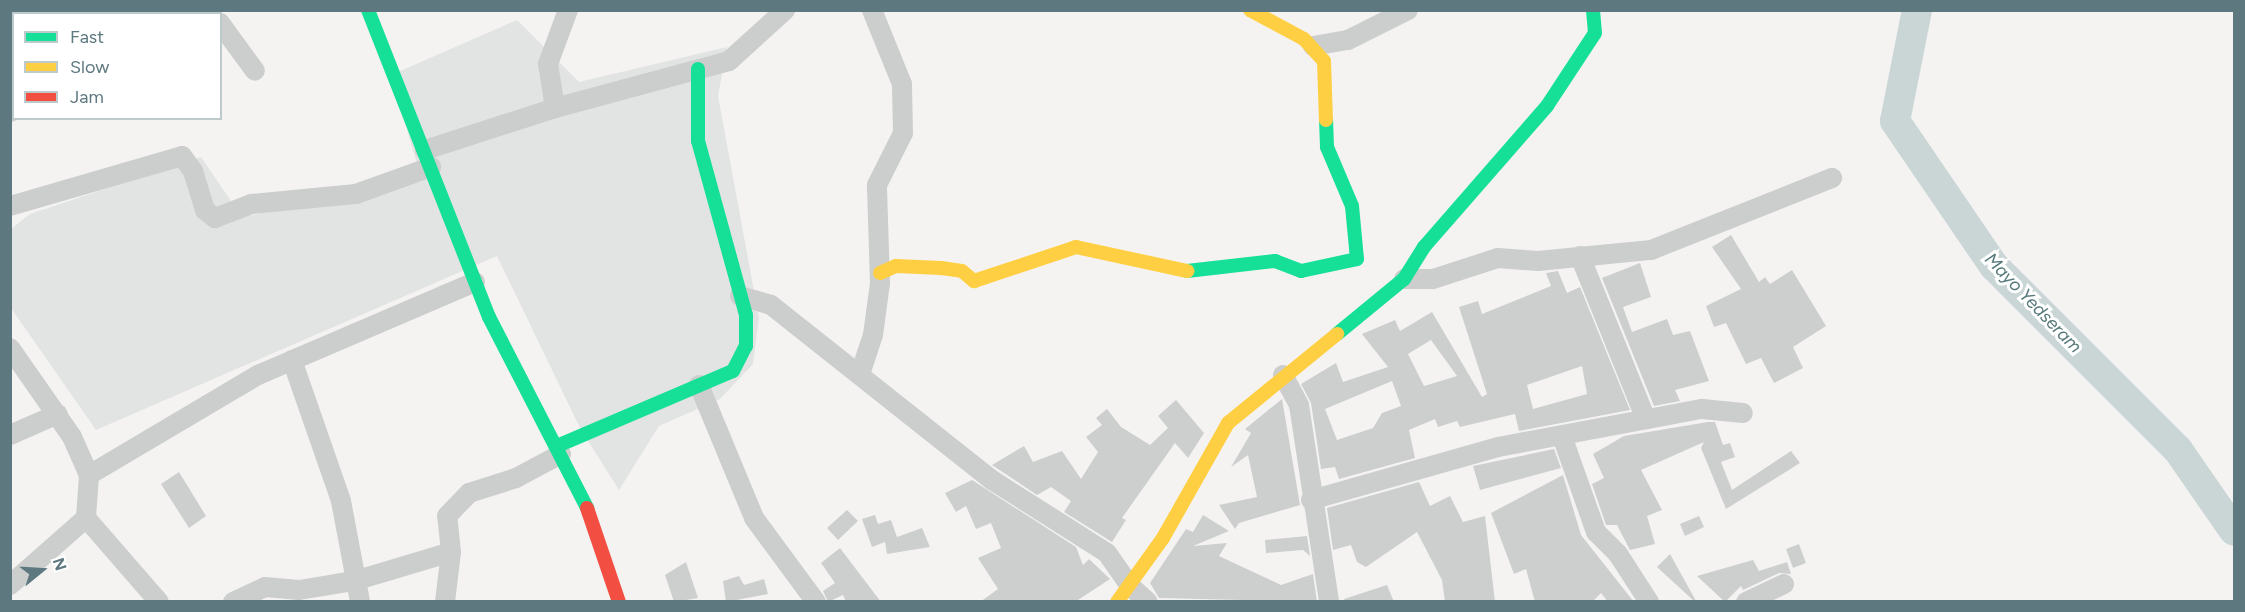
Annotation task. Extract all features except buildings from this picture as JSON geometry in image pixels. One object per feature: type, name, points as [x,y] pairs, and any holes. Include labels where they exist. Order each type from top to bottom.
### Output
[{"type":"street","points":[[368,10],[475,282],[583,497],[619,602]]},
{"type":"street","points":[[555,108],[548,64],[568,10]]},
{"type":"street","points":[[10,206],[182,156],[204,210],[215,218],[252,204],[356,194],[428,159],[555,108],[698,69],[744,52],[785,10]]},
{"type":"street","points":[[860,374],[873,335],[880,273],[877,185],[903,133],[903,109],[895,62],[872,10]]},
{"type":"street","points":[[880,273],[896,266],[941,268],[962,271],[974,280],[1076,247],[1182,272],[1275,261],[1301,271],[1357,259],[1352,206],[1327,147],[1324,61],[1313,46],[1250,10]]},
{"type":"street","points":[[1313,46],[1348,40],[1408,10]]},
{"type":"street","points":[[1117,602],[1163,538],[1228,423],[1283,375],[1404,279],[1424,247],[1547,106],[1596,33],[1593,10]]},
{"type":"street","points":[[222,25],[255,71]]},
{"type":"street","points":[[445,602],[451,552],[447,516],[469,493],[516,478],[559,450],[733,371],[740,361],[748,331],[698,141],[698,69]]},
{"type":"street","points":[[1404,279],[1433,279],[1498,258],[1538,261],[1651,250],[1832,178]]},
{"type":"street","points":[[1580,256],[1646,419]]},
{"type":"street","points":[[89,475],[292,360],[475,282]]},
{"type":"street","points":[[740,296],[771,305],[992,480],[1107,553],[1129,585],[1148,602]]},
{"type":"street","points":[[10,348],[58,414],[89,475],[86,518],[10,585]]},
{"type":"street","points":[[292,360],[341,501],[354,581],[360,602]]},
{"type":"street","points":[[1283,375],[1299,405],[1311,500],[1329,602]]},
{"type":"street","points":[[699,385],[754,518],[776,555],[816,602]]},
{"type":"street","points":[[1311,500],[1498,447],[1702,409],[1743,412]]},
{"type":"street","points":[[10,435],[58,414]]},
{"type":"street","points":[[1562,436],[1596,532],[1618,554],[1649,602]]},
{"type":"street","points":[[86,518],[159,602]]},
{"type":"street","points":[[233,602],[265,587],[299,590],[354,581],[451,552]]},
{"type":"street","points":[[1746,602],[1784,584]]},
{"type":"shaded area","points":[[517,20],[579,82],[727,47],[718,96],[759,318],[753,364],[720,399],[659,426],[619,490],[580,428],[497,256],[96,430],[11,308],[11,229],[30,214],[201,157],[242,217],[422,181],[391,75]]},
{"type":"waterway","name":"Mayo Yedseram","points":[[1917,10],[1895,121],[1994,266],[2178,450],[2234,531]]},
{"type":"traffic: fast","points":[[368,10],[489,317],[587,508]]},
{"type":"traffic: fast","points":[[1337,334],[1404,279],[1424,247],[1547,106],[1595,33],[1593,10]]},
{"type":"traffic: fast","points":[[557,446],[733,371],[746,346],[746,315],[698,141],[698,69]]},
{"type":"traffic: fast","points":[[1187,271],[1275,261],[1301,271],[1357,259],[1352,206],[1327,147],[1326,120]]},
{"type":"traffic: slow","points":[[1250,10],[1304,39],[1324,61],[1326,120]]},
{"type":"traffic: slow","points":[[880,273],[896,266],[941,268],[962,271],[974,281],[1076,247],[1187,271]]},
{"type":"traffic: slow","points":[[1117,602],[1163,538],[1228,423],[1337,334]]},
{"type":"traffic: jam","points":[[587,508],[619,602]]}]
